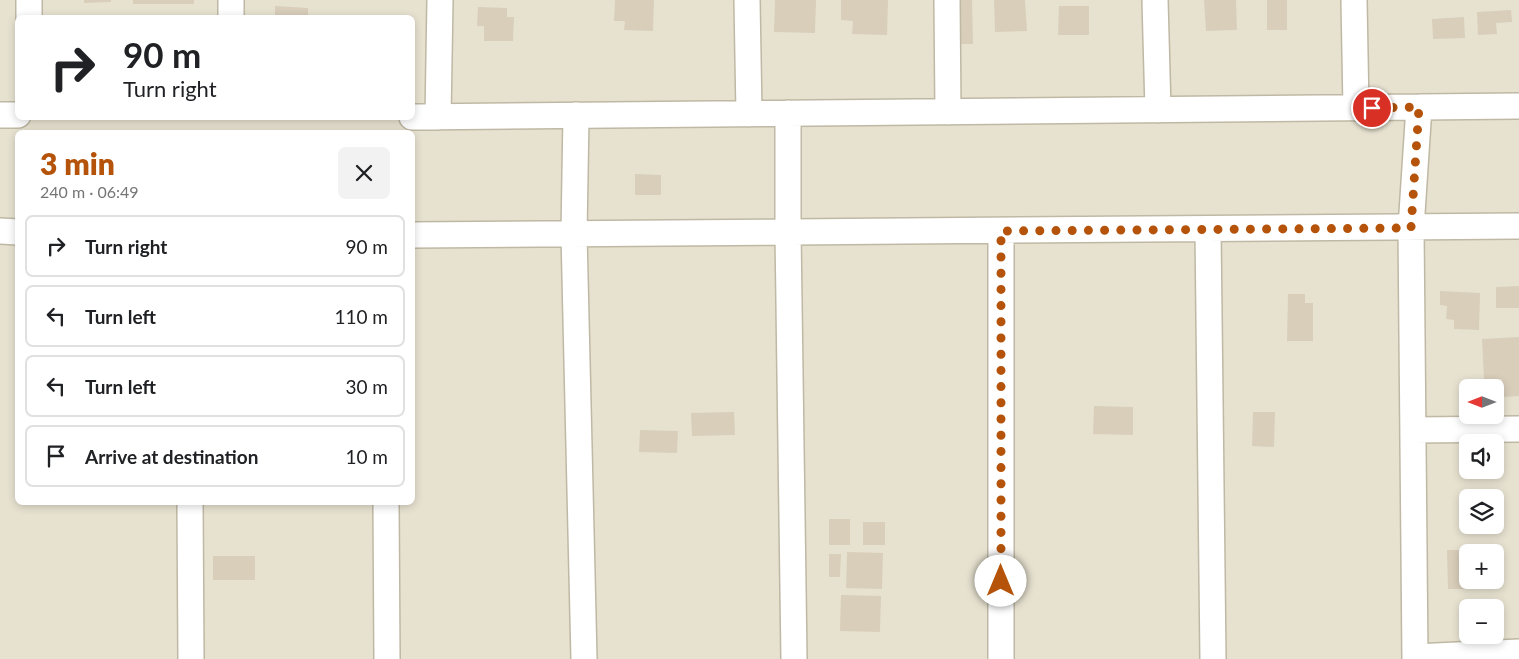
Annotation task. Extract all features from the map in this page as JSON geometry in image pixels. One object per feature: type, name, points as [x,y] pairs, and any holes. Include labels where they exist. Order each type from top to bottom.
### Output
[{"type":"street","points":[[30,0],[30,15]]},
{"type":"street","points":[[231,0],[231,15]]},
{"type":"street","points":[[438,117],[440,0]]},
{"type":"street","points":[[747,0],[749,114]]},
{"type":"street","points":[[947,0],[948,112]]},
{"type":"street","points":[[1155,0],[1158,110]]},
{"type":"street","points":[[1354,0],[1356,108]]},
{"type":"street","points":[[415,117],[1519,106]]},
{"type":"street","points":[[1419,107],[1411,228],[1415,658],[1519,652]]},
{"type":"street","points":[[788,114],[794,659]]},
{"type":"street","points":[[0,115],[15,115]]},
{"type":"street","points":[[576,115],[574,234],[584,659]]},
{"type":"street","points":[[415,235],[1519,226]]},
{"type":"street","points":[[1208,230],[1213,659]]},
{"type":"street","points":[[0,231],[15,232]]},
{"type":"street","points":[[1001,231],[1001,659]]},
{"type":"street","points":[[1412,430],[1519,429]]},
{"type":"street","points":[[190,505],[191,659]]},
{"type":"street","points":[[386,505],[387,659]]},
{"type":"shaded area","points":[[0,0],[1519,0],[1519,659],[0,659]]},
{"type":"building","points":[[84,0],[111,0],[111,2],[84,3]]},
{"type":"building","points":[[133,0],[194,0],[194,4],[133,4]]},
{"type":"building","points":[[615,0],[654,0],[653,31],[624,30],[625,21],[614,21]]},
{"type":"building","points":[[775,0],[816,0],[815,33],[774,32]]},
{"type":"building","points":[[841,0],[888,0],[887,35],[852,34],[853,21],[841,20]]},
{"type":"building","points":[[958,0],[972,0],[973,44],[959,44]]},
{"type":"building","points":[[994,0],[1025,0],[1027,31],[995,32]]},
{"type":"building","points":[[1204,0],[1236,0],[1237,30],[1206,31]]},
{"type":"building","points":[[1267,0],[1287,0],[1287,30],[1267,30]]},
{"type":"building","points":[[275,6],[308,8],[308,15],[275,15]]},
{"type":"building","points":[[1059,6],[1089,6],[1089,35],[1058,35]]},
{"type":"building","points":[[478,7],[507,8],[507,17],[514,17],[513,41],[484,41],[484,26],[477,26]]},
{"type":"building","points":[[1511,10],[1512,22],[1496,23],[1497,34],[1478,35],[1477,12]]},
{"type":"building","points":[[1464,17],[1465,38],[1433,39],[1432,19]]},
{"type":"building","points":[[635,174],[661,175],[661,195],[635,195]]},
{"type":"building","points":[[1519,286],[1519,308],[1496,308],[1496,287]]},
{"type":"building","points":[[1440,291],[1480,293],[1479,330],[1454,329],[1454,320],[1446,319],[1447,306],[1440,305]]},
{"type":"building","points":[[1288,294],[1305,294],[1305,303],[1313,303],[1313,341],[1287,341]]},
{"type":"building","points":[[1519,337],[1519,396],[1504,397],[1504,379],[1484,379],[1482,339]]},
{"type":"building","points":[[1094,406],[1133,407],[1133,435],[1093,434]]},
{"type":"building","points":[[734,412],[735,435],[692,436],[691,413]]},
{"type":"building","points":[[1253,412],[1275,412],[1274,447],[1252,446]]},
{"type":"building","points":[[640,430],[678,431],[677,453],[639,452]]},
{"type":"building","points":[[829,519],[850,519],[850,545],[829,545]]},
{"type":"building","points":[[863,522],[885,522],[885,545],[863,545]]},
{"type":"building","points":[[1447,550],[1459,550],[1459,589],[1448,589]]},
{"type":"building","points":[[847,552],[883,553],[882,589],[846,588]]},
{"type":"building","points":[[829,554],[841,554],[840,577],[829,577]]},
{"type":"building","points":[[213,556],[255,556],[255,580],[213,580]]},
{"type":"building","points":[[841,595],[881,596],[880,632],[840,631]]},
{"type":"route","points":[[1001,581],[1001,231],[1411,228],[1419,107],[1372,108]]}]
